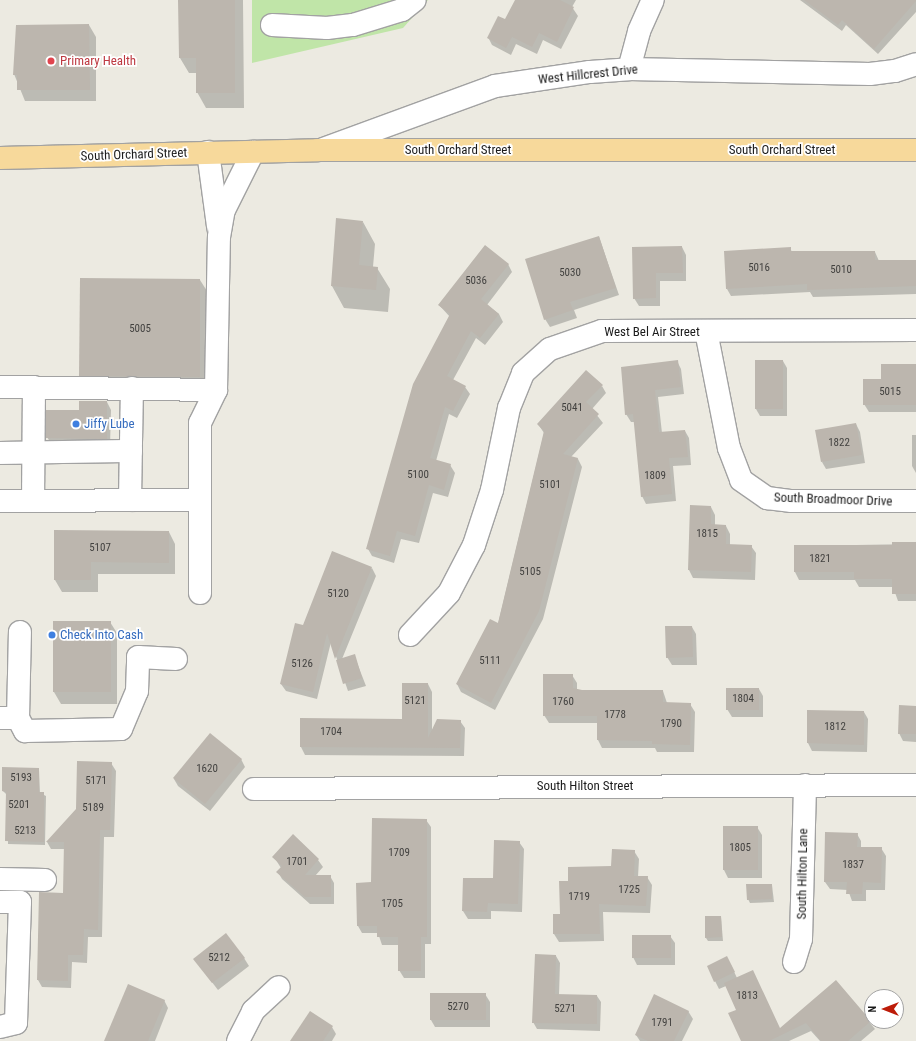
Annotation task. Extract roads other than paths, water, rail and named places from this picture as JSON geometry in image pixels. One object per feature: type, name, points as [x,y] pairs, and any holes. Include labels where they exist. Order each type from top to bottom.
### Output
[{"type":"main road","name":"South Orchard Street","points":[[0,158],[318,150],[916,150]]},
{"type":"street","points":[[272,25],[327,28],[353,25],[402,10],[415,0]]},
{"type":"street","points":[[630,69],[639,31],[653,0]]},
{"type":"street","name":"West Hillcrest Drive","points":[[318,150],[495,86],[590,72],[630,69],[870,74],[895,71],[916,64]]},
{"type":"street","points":[[200,593],[200,423],[216,390],[219,238],[208,152]]},
{"type":"street","points":[[219,238],[224,210],[253,152]]},
{"type":"street","name":"West Bel Air Street","points":[[410,635],[449,593],[474,544],[492,490],[509,408],[522,373],[550,349],[602,331],[916,330]]},
{"type":"street","name":"South Broadmoor Drive","points":[[706,331],[729,448],[741,480],[767,498],[792,501],[916,501]]},
{"type":"street","points":[[0,387],[216,390]]},
{"type":"street","points":[[33,501],[34,387]]},
{"type":"street","points":[[130,500],[132,388]]},
{"type":"street","points":[[0,453],[131,451]]},
{"type":"street","points":[[0,501],[200,500]]},
{"type":"street","points":[[20,632],[9,718],[25,730],[121,729],[137,691],[138,657],[176,659]]},
{"type":"street","name":"South Hilton Lane","points":[[794,962],[801,939],[805,785]]},
{"type":"street","name":"South Hilton Street","points":[[254,789],[916,785]]},
{"type":"street","points":[[0,879],[45,880]]},
{"type":"street","points":[[0,902],[20,902],[16,1023],[0,1027]]},
{"type":"street","points":[[238,1041],[253,1011],[279,987]]},
{"type":"place","name":"Primary Health","points":[[51,61]]},
{"type":"place","name":"Jiffy Lube","points":[[76,424]]},
{"type":"place","name":"Check Into Cash","points":[[52,635]]}]
